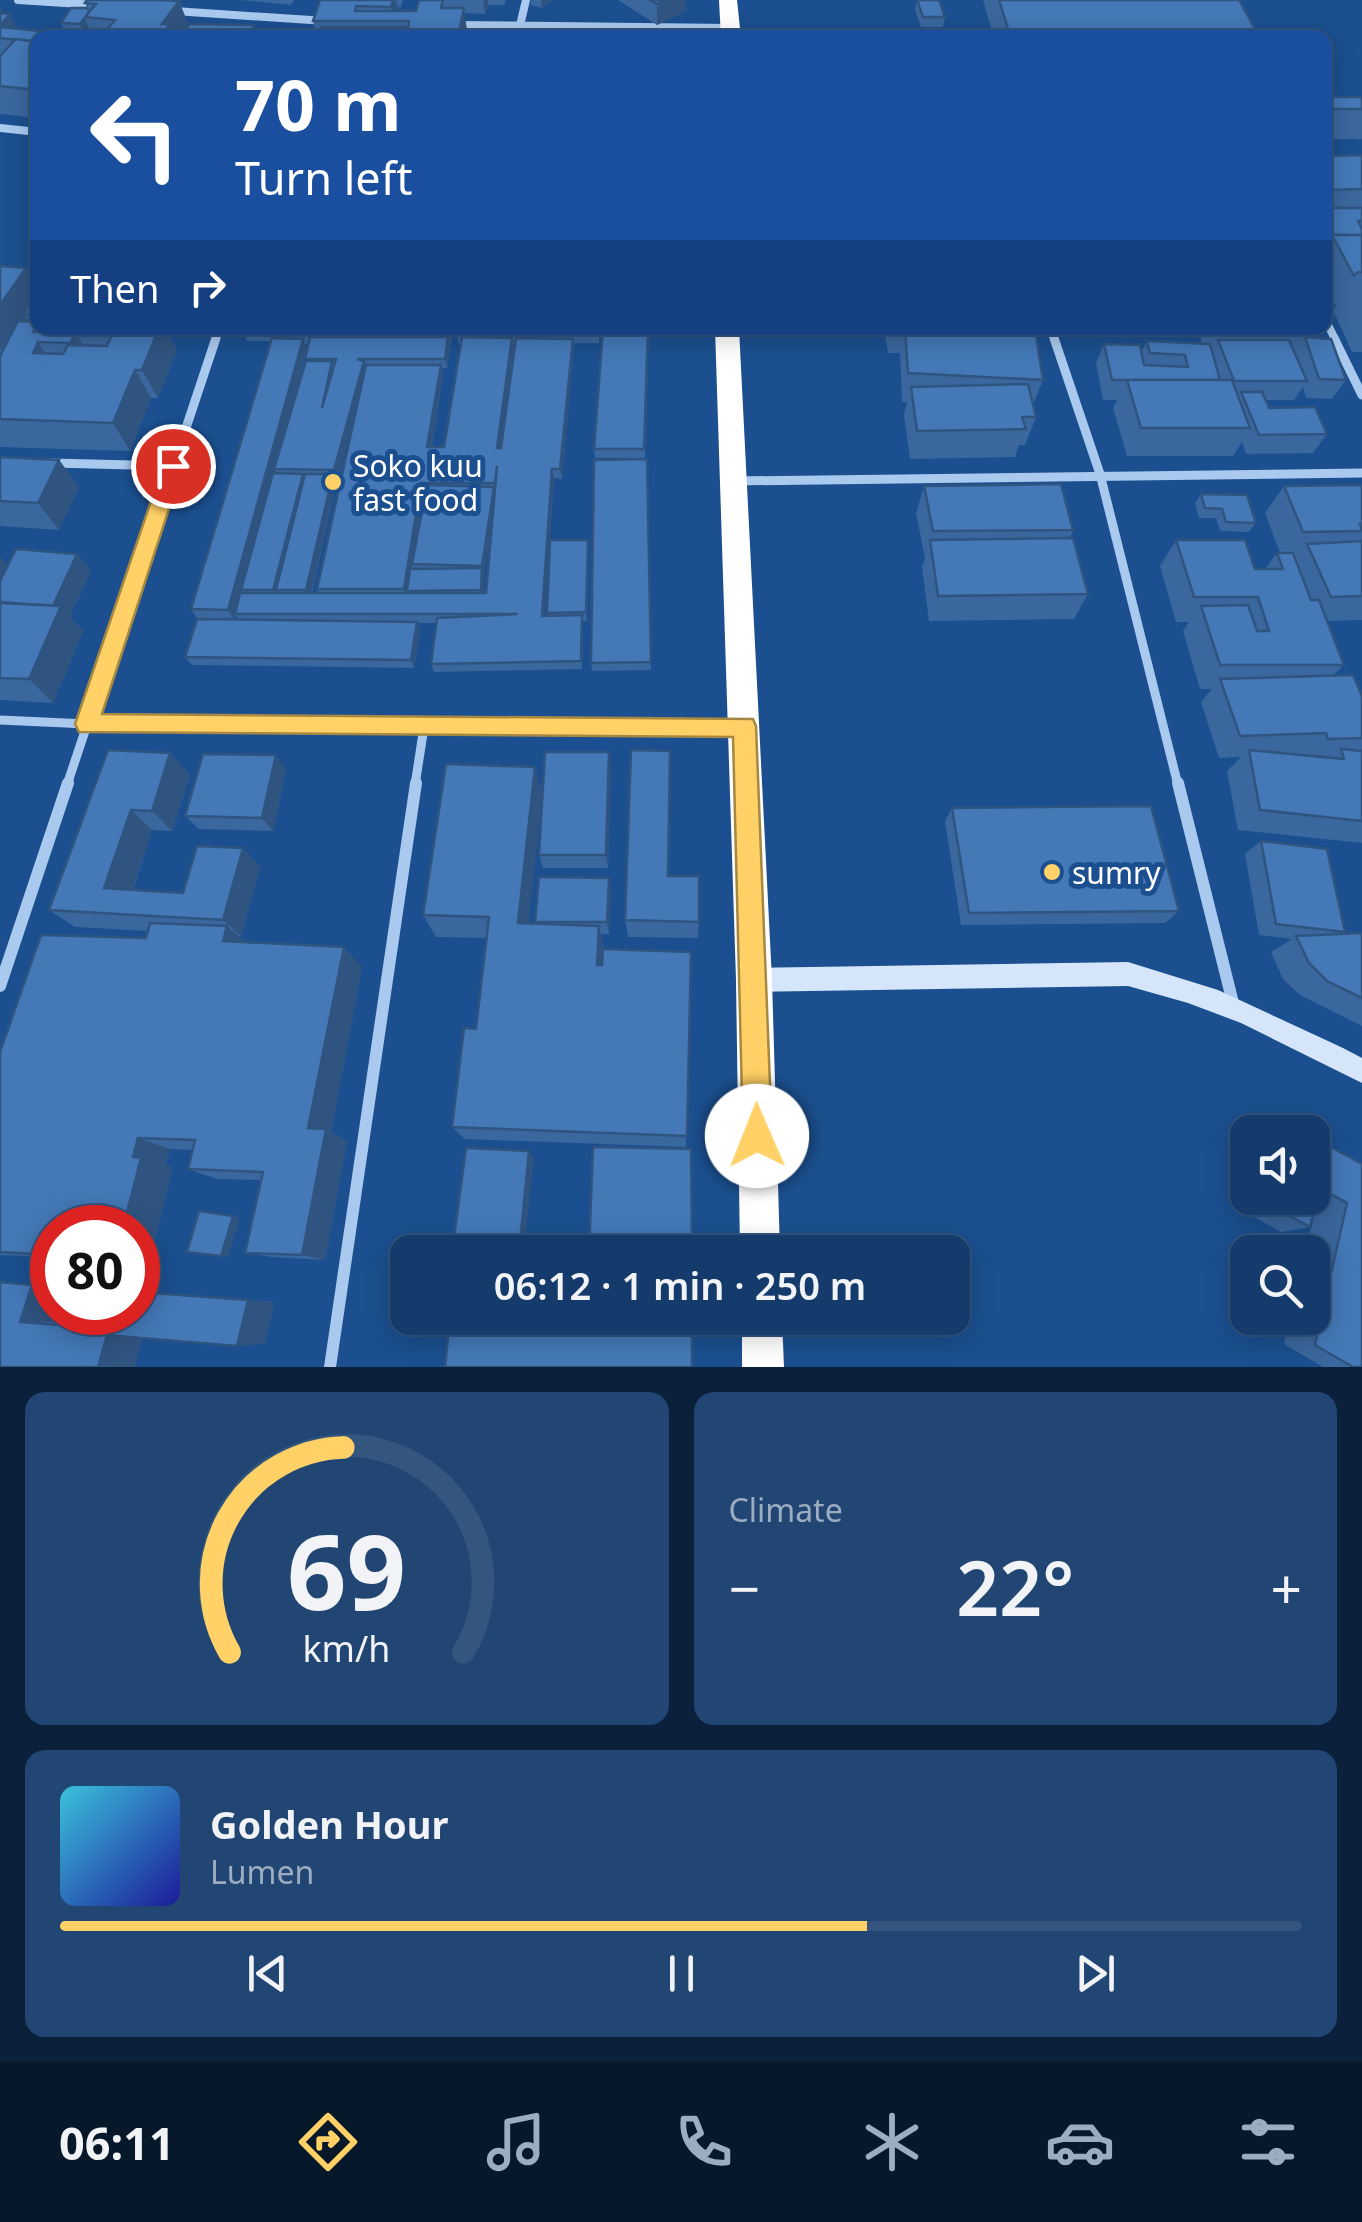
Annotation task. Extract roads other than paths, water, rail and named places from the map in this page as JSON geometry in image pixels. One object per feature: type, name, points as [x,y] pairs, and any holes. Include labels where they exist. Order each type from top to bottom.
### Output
[{"type":"highway","points":[[728,0],[731,30]]},
{"type":"highway","points":[[727,335],[754,980],[760,1235]]},
{"type":"highway","points":[[762,1335],[763,1367]]},
{"type":"street","points":[[18,0],[113,6]]},
{"type":"street","points":[[520,30],[526,0]]},
{"type":"street","points":[[170,10],[339,21]]},
{"type":"street","points":[[318,30],[324,10]]},
{"type":"street","points":[[448,24],[641,30]]},
{"type":"street","points":[[0,128],[30,131]]},
{"type":"street","points":[[0,274],[30,276]]},
{"type":"street","points":[[1332,333],[1362,394]]},
{"type":"street","points":[[0,986],[217,335]]},
{"type":"street","points":[[1053,335],[1100,474],[1236,1012]]},
{"type":"street","points":[[38,462],[173,466]]},
{"type":"street","points":[[732,481],[1362,474]]},
{"type":"street","points":[[0,720],[424,727],[744,726]]},
{"type":"street","points":[[330,1367],[424,727]]},
{"type":"street","points":[[754,980],[1128,974],[1182,986],[1236,1012],[1294,1033],[1362,1071]]},
{"type":"place","name":"Soko kuu fast food","points":[[333,482]]},
{"type":"place","name":"sumry","points":[[1052,872]]}]
